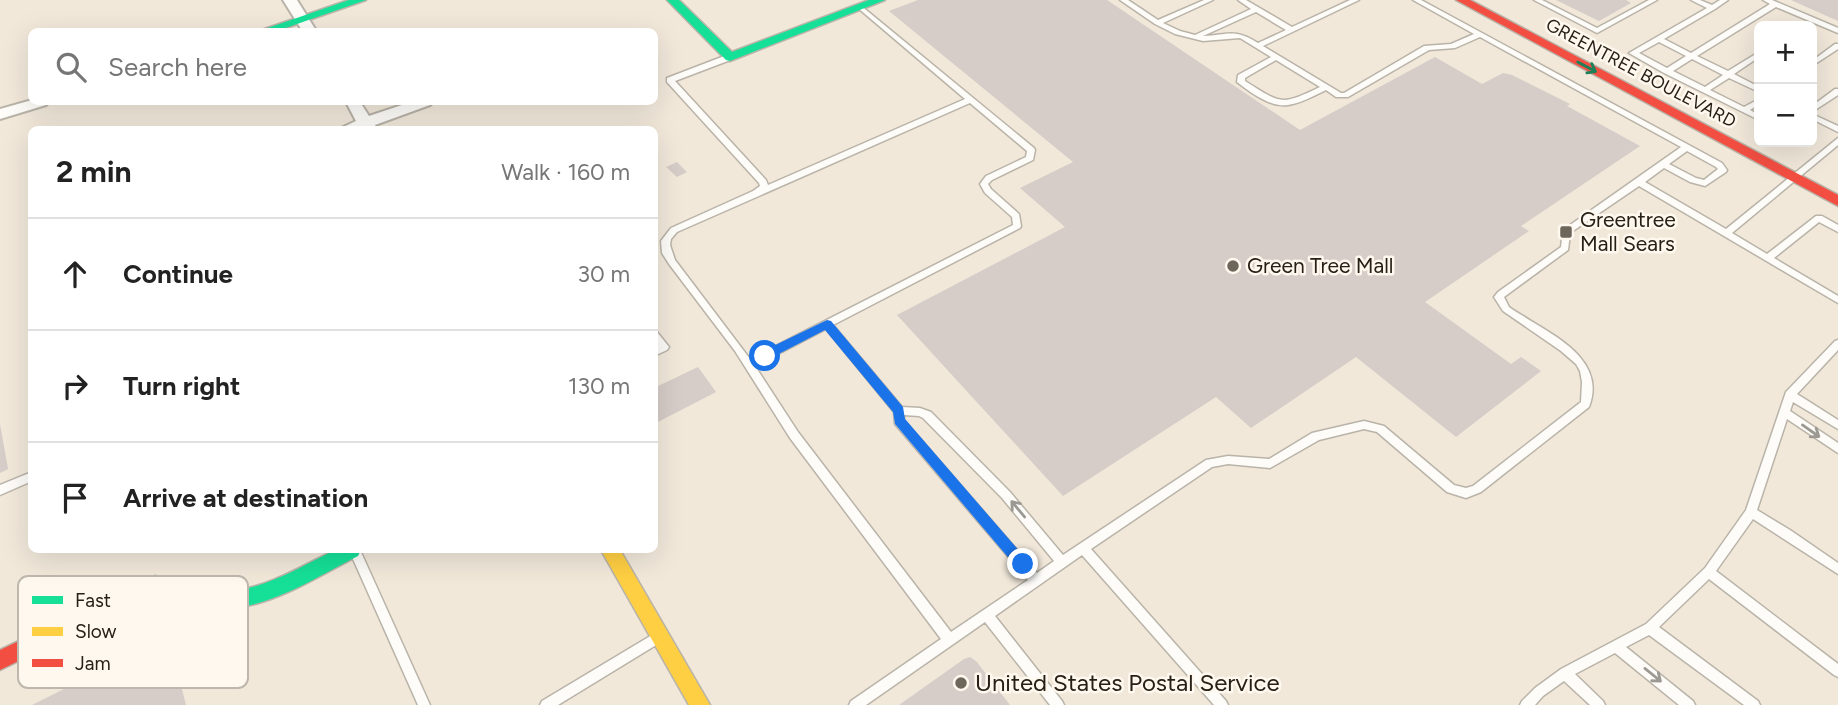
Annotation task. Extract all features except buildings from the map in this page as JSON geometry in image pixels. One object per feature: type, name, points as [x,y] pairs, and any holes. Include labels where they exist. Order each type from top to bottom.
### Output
[{"type":"street","points":[[290,0],[306,25]]},
{"type":"street","points":[[287,28],[306,25],[360,0]]},
{"type":"street","points":[[673,0],[730,57],[879,0]]},
{"type":"street","name":"GREENTREE BOULEVARD","points":[[1462,0],[1802,173],[1838,186]]},
{"type":"street","name":"GREENTREE BOULEVARD","points":[[1488,0],[1802,173],[1838,201]]},
{"type":"street","points":[[0,114],[31,105]]},
{"type":"street","points":[[355,105],[368,126],[418,105]]},
{"type":"street","points":[[248,597],[347,553]]},
{"type":"street","points":[[612,553],[700,705]]},
{"type":"street","points":[[0,660],[18,651]]},
{"type":"lane","points":[[1123,0],[1157,23],[1181,34],[1194,37],[1230,34],[1242,36],[1339,95],[1345,95],[1427,48],[1452,46],[1480,34]]},
{"type":"lane","points":[[1157,23],[1210,0]]},
{"type":"lane","points":[[1241,0],[1291,30]]},
{"type":"lane","points":[[1257,46],[1356,0]]},
{"type":"lane","points":[[1416,0],[1687,147],[1723,170],[1704,183],[1665,165]]},
{"type":"lane","points":[[1538,0],[1597,32],[1654,0]]},
{"type":"lane","points":[[1694,0],[1709,4]]},
{"type":"lane","points":[[1725,0],[1709,4],[1659,39],[1633,53],[1754,115]]},
{"type":"lane","points":[[1766,0],[1838,31]]},
{"type":"lane","points":[[1667,71],[1775,4]]},
{"type":"lane","points":[[749,364],[1017,226],[1016,216],[988,191],[984,184],[1030,158],[1031,153],[860,7]]},
{"type":"lane","points":[[1194,37],[1257,9]]},
{"type":"lane","points":[[1659,39],[1754,88]]},
{"type":"lane","points":[[1817,61],[1838,46]]},
{"type":"lane","points":[[730,57],[670,80],[763,182],[764,187],[756,193]]},
{"type":"lane","points":[[1275,57],[1241,77],[1241,82],[1278,104],[1288,105],[1324,88]]},
{"type":"lane","points":[[1705,90],[1754,58]]},
{"type":"lane","points":[[1817,106],[1838,91]]},
{"type":"lane","points":[[949,639],[794,435],[749,364],[672,262],[664,247],[666,238],[674,230],[970,100]]},
{"type":"lane","points":[[1745,110],[1754,104]]},
{"type":"lane","points":[[1817,119],[1838,129]]},
{"type":"lane","points":[[1726,234],[1838,141]]},
{"type":"lane","points":[[855,705],[1210,463],[1228,460],[1270,464],[1312,438],[1356,426],[1380,429],[1451,489],[1466,492],[1477,489],[1585,404],[1588,394],[1587,380],[1580,362],[1506,309],[1500,301],[1501,294],[1565,248],[1566,232],[1687,147]]},
{"type":"lane","points":[[1639,182],[1838,300]]},
{"type":"lane","points":[[1767,258],[1819,218],[1838,229]]},
{"type":"lane","points":[[827,324],[899,411],[899,421],[1035,580]]},
{"type":"lane","points":[[1526,705],[1565,673],[1650,628],[1709,572],[1751,512],[1790,395],[1837,348]]},
{"type":"lane","points":[[1790,395],[1838,425]]},
{"type":"lane","points":[[899,411],[927,415],[1006,495],[1062,562]]},
{"type":"lane","points":[[1784,412],[1838,449]]},
{"type":"lane","points":[[0,490],[28,478]]},
{"type":"lane","points":[[1751,512],[1838,569]]},
{"type":"lane","points":[[1083,548],[1222,705]]},
{"type":"lane","points":[[355,553],[424,705]]},
{"type":"lane","points":[[1709,572],[1838,671]]},
{"type":"lane","points":[[985,614],[1058,705]]},
{"type":"lane","points":[[1650,628],[1754,705]]},
{"type":"lane","points":[[546,705],[660,636]]},
{"type":"lane","points":[[1616,646],[1689,705]]},
{"type":"lane","points":[[1565,673],[1599,705]]},
{"type":"traffic: fast","points":[[273,28],[360,0]]},
{"type":"traffic: fast","points":[[673,0],[730,57],[879,0]]},
{"type":"traffic: fast","points":[[248,596],[275,588],[346,553]]},
{"type":"traffic: slow","points":[[612,553],[700,705]]},
{"type":"traffic: jam","points":[[1462,0],[1838,201]]},
{"type":"traffic: jam","points":[[0,660],[18,651]]},
{"type":"place","name":"Greentree Mall Sears","points":[[1566,232]]},
{"type":"place","name":"Green Tree Mall","points":[[1233,266]]},
{"type":"place","name":"United States Postal Service","points":[[961,683]]},
{"type":"route","points":[[765,356],[827,324],[899,411],[899,421],[1023,564]]}]
